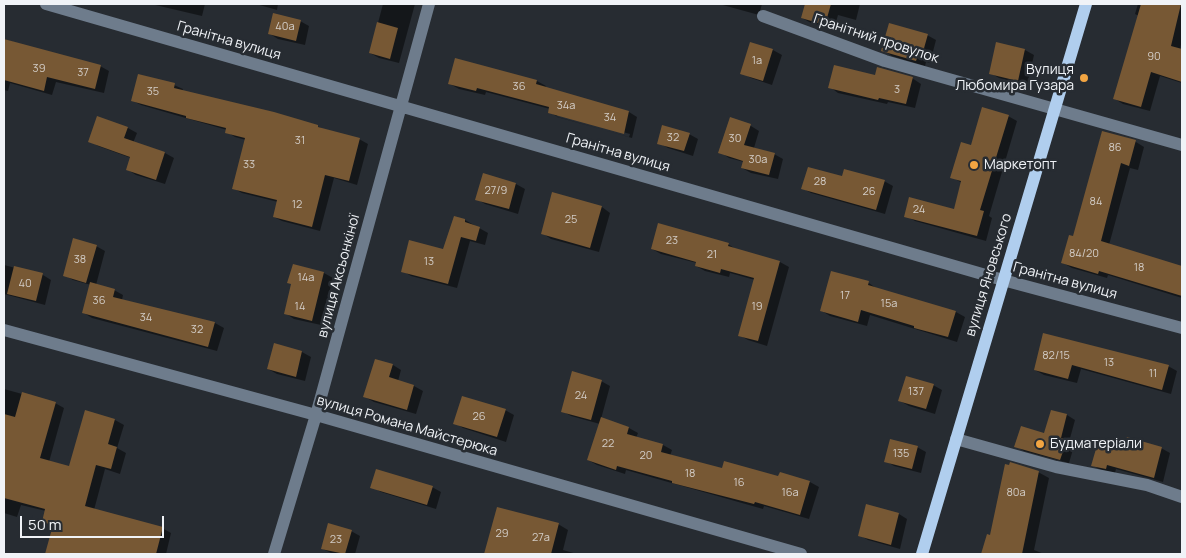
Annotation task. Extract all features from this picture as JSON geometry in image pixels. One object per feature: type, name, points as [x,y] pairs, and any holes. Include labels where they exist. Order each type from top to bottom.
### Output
[{"type":"main road","name":"вулиця Яновського","points":[[922,554],[1086,4]]},
{"type":"street","name":"Гранітна вулиця","points":[[46,4],[1003,280],[1182,328]]},
{"type":"street","name":"вулиця Аксьонкіної","points":[[274,554],[316,416],[429,4]]},
{"type":"street","name":"Гранітний провулок","points":[[763,16],[885,61],[1182,144]]},
{"type":"street","name":"вулиця Романа Майстерюка","points":[[4,330],[316,416],[801,554]]},
{"type":"street","points":[[956,439],[1056,467],[1147,485],[1182,497]]},
{"type":"building","points":[[805,4],[831,4],[825,25],[801,18]]},
{"type":"building","points":[[1141,4],[1181,4],[1171,46],[1182,49],[1182,82],[1151,72],[1141,107],[1113,99]]},
{"type":"building","points":[[273,13],[301,20],[296,41],[268,34]]},
{"type":"building","points":[[377,22],[398,28],[390,59],[369,53]]},
{"type":"building","points":[[889,23],[928,34],[921,59],[917,58],[916,61],[881,51]]},
{"type":"building","points":[[4,39],[101,65],[95,89],[47,77],[44,91],[4,80]]},
{"type":"building","points":[[750,42],[773,49],[763,81],[740,74]]},
{"type":"building","points":[[996,42],[1025,49],[1018,81],[989,74]]},
{"type":"building","points":[[455,58],[537,80],[536,84],[629,111],[624,134],[548,113],[549,107],[477,88],[476,91],[448,84]]},
{"type":"building","points":[[834,65],[875,75],[877,67],[913,77],[906,104],[879,98],[878,100],[828,88]]},
{"type":"building","points":[[138,74],[175,83],[174,88],[274,112],[318,125],[318,127],[360,138],[349,181],[325,175],[312,227],[273,217],[277,200],[232,189],[245,138],[225,133],[226,128],[131,101]]},
{"type":"building","points":[[982,107],[1009,115],[980,210],[984,211],[977,236],[904,217],[909,197],[954,209],[961,181],[950,178],[961,142],[971,145]]},
{"type":"building","points":[[97,116],[128,127],[124,138],[165,152],[156,180],[126,170],[130,157],[88,142]]},
{"type":"building","points":[[730,117],[751,124],[744,145],[775,153],[769,175],[741,168],[743,161],[718,153]]},
{"type":"building","points":[[662,125],[690,133],[684,151],[657,144]]},
{"type":"building","points":[[1102,131],[1136,140],[1129,166],[1121,163],[1101,241],[1182,266],[1182,296],[1099,271],[1098,274],[1061,263],[1069,235],[1073,236]]},
{"type":"building","points":[[808,167],[842,176],[844,169],[885,180],[876,210],[801,189]]},
{"type":"building","points":[[483,173],[516,183],[509,209],[475,200]]},
{"type":"building","points":[[552,192],[602,206],[590,248],[541,234]]},
{"type":"building","points":[[454,216],[465,219],[465,222],[480,227],[476,241],[461,237],[448,284],[401,272],[409,240],[443,249]]},
{"type":"building","points":[[658,223],[729,243],[728,246],[780,261],[758,341],[738,336],[754,278],[721,269],[720,273],[695,266],[696,262],[651,249]]},
{"type":"building","points":[[73,238],[97,245],[86,283],[63,276]]},
{"type":"building","points":[[293,264],[324,272],[312,321],[284,314],[291,284],[287,283]]},
{"type":"building","points":[[14,266],[43,273],[36,301],[7,294]]},
{"type":"building","points":[[831,271],[869,281],[868,285],[956,311],[948,337],[861,310],[858,322],[820,311]]},
{"type":"building","points":[[90,282],[115,289],[113,297],[215,322],[208,347],[82,313]]},
{"type":"building","points":[[1043,333],[1169,365],[1162,390],[1072,365],[1068,379],[1034,370]]},
{"type":"building","points":[[274,343],[302,351],[296,377],[267,369]]},
{"type":"building","points":[[375,359],[393,364],[389,377],[414,385],[407,410],[363,397]]},
{"type":"building","points":[[572,371],[602,380],[591,420],[561,412]]},
{"type":"building","points":[[906,376],[934,384],[926,409],[898,401]]},
{"type":"building","points":[[22,392],[56,402],[40,458],[69,466],[85,410],[115,419],[108,444],[117,447],[111,469],[96,465],[85,506],[163,527],[156,554],[45,554],[53,525],[42,522],[45,509],[4,498],[4,414],[15,417]]},
{"type":"building","points":[[462,396],[506,409],[497,437],[453,424]]},
{"type":"building","name":"Будматеріали","points":[[1051,410],[1067,414],[1061,438],[1067,440],[1060,460],[1014,447],[1021,426],[1044,433]]},
{"type":"building","points":[[601,417],[629,427],[627,434],[663,444],[661,452],[722,468],[724,461],[778,476],[780,472],[810,481],[800,515],[755,502],[754,504],[672,483],[672,481],[617,466],[616,470],[587,460]]},
{"type":"building","points":[[1127,437],[1162,447],[1154,478],[1107,465],[1106,469],[1091,466],[1098,442],[1123,450]]},
{"type":"building","points":[[890,439],[918,446],[912,469],[884,462]]},
{"type":"building","points":[[1010,462],[1039,471],[1022,554],[981,554],[987,534],[990,535],[1005,464],[1009,465]]},
{"type":"building","points":[[376,469],[433,486],[427,505],[370,488]]},
{"type":"building","points":[[866,504],[899,513],[891,545],[858,536]]},
{"type":"building","points":[[497,507],[559,523],[551,554],[484,554]]},
{"type":"building","points":[[328,523],[352,530],[345,554],[321,549]]},
{"type":"place","name":"Вулиця Любомира Гузара","points":[[1084,78]]},
{"type":"place","name":"Маркетопт","points":[[974,165]]},
{"type":"place","name":"Будматеріали","points":[[1040,444]]}]
